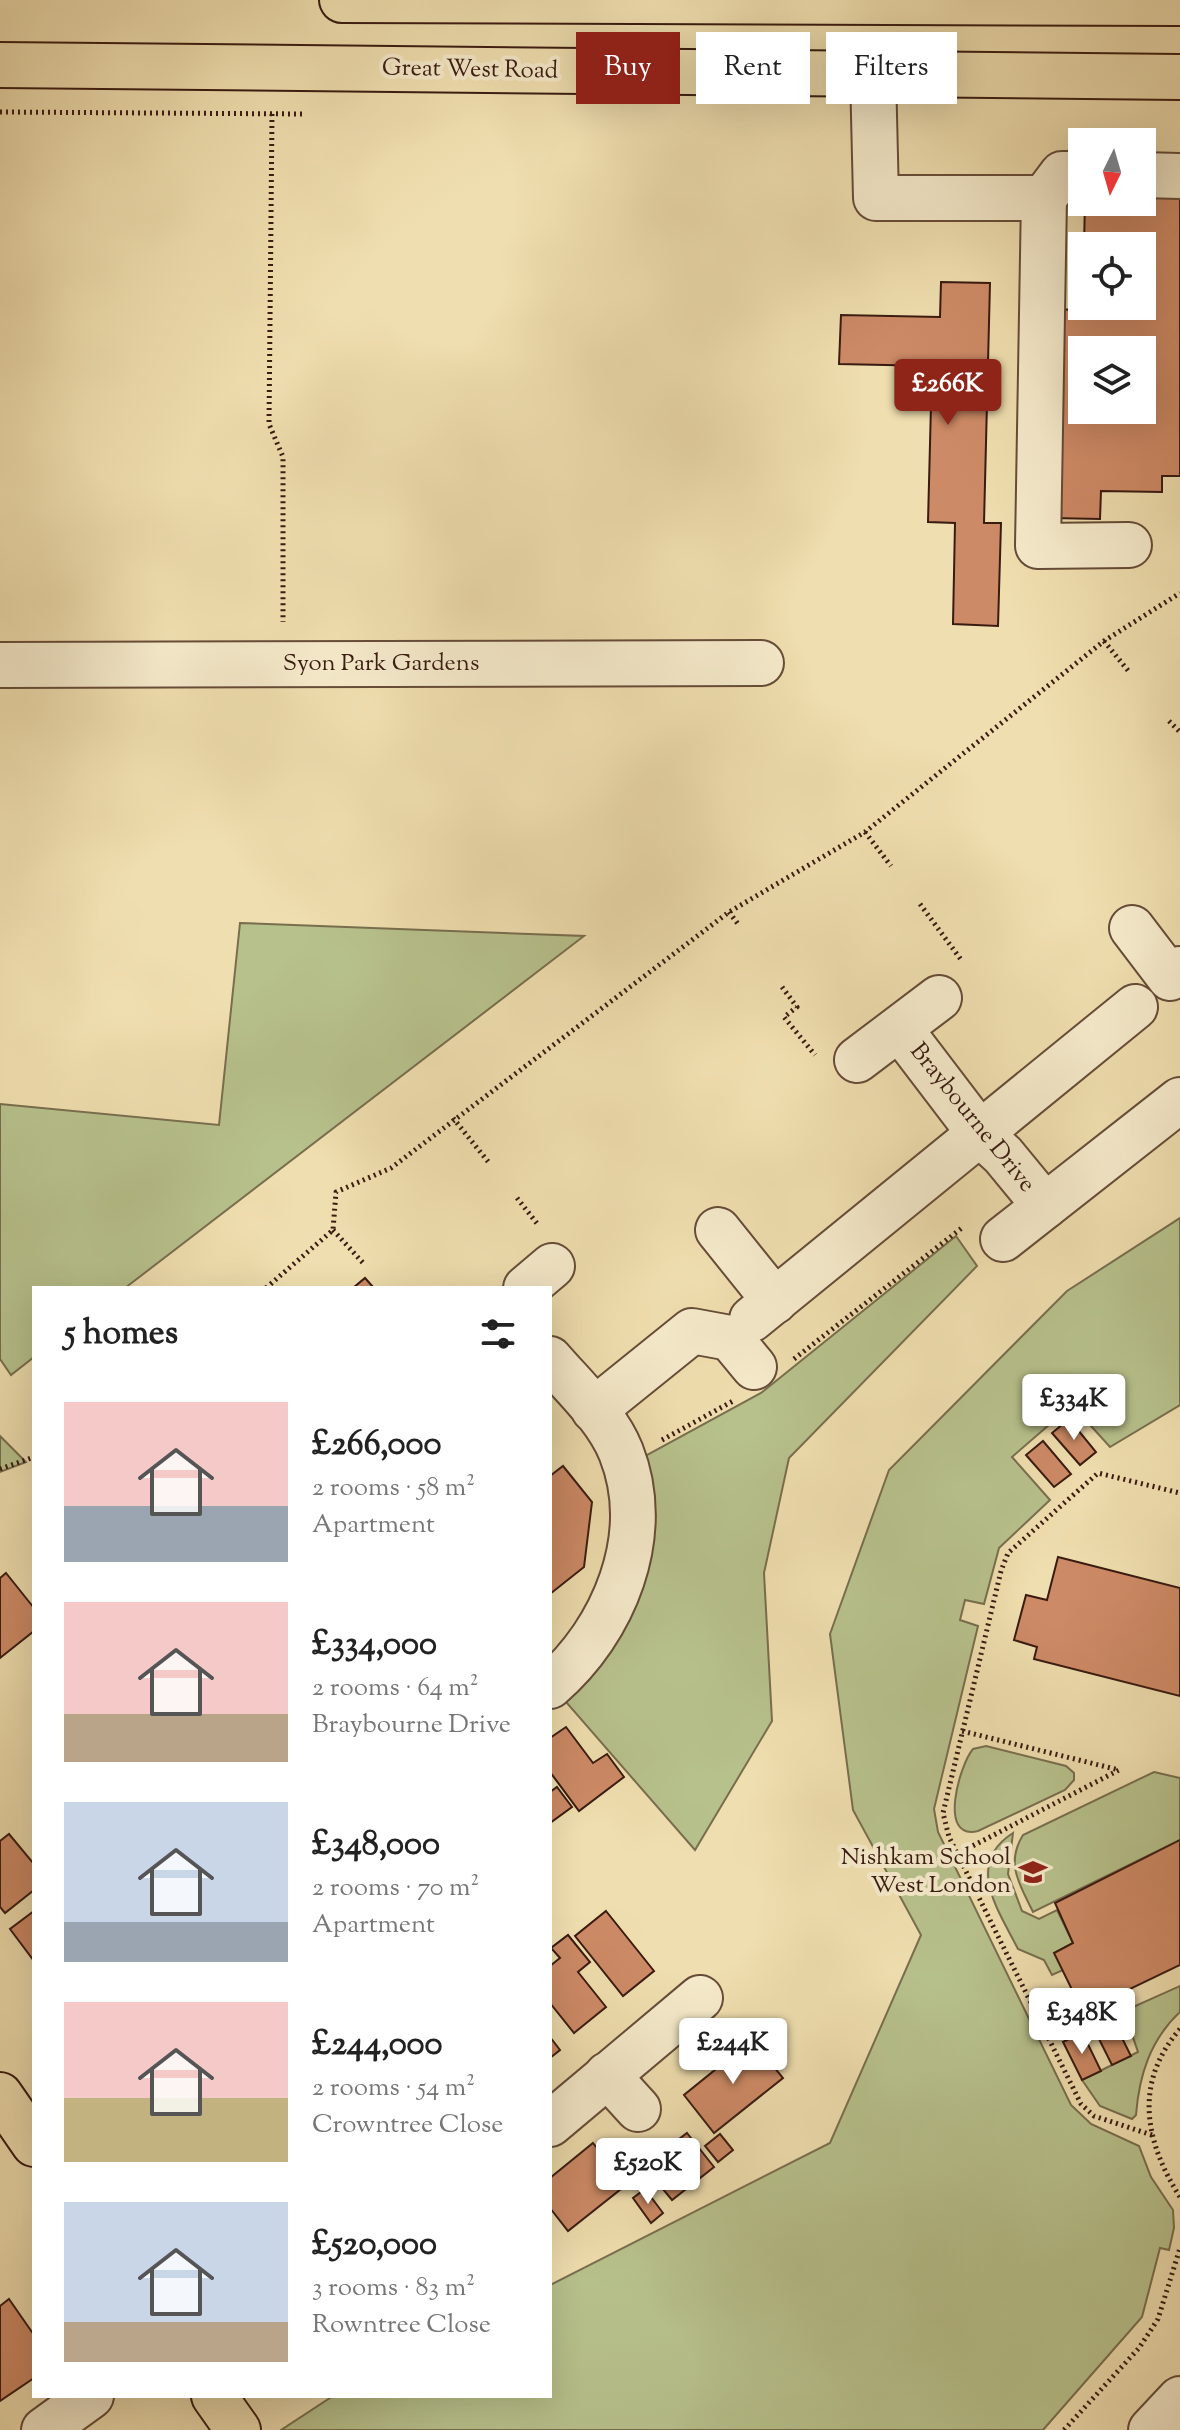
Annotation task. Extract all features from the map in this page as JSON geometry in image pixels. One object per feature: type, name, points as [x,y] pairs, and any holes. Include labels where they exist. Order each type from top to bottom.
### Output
[{"type":"main road","points":[[342,0],[1180,3]]},
{"type":"main road","name":"Great West Road","points":[[0,65],[826,74]]},
{"type":"main road","name":"Great West Road","points":[[957,75],[1180,77]]},
{"type":"main road","points":[[0,2095],[32,2141]]},
{"type":"main road","points":[[215,2398],[238,2430]]},
{"type":"street","points":[[874,104],[876,198],[1044,198]]},
{"type":"street","points":[[1068,174],[1062,174],[1044,198],[1038,546],[1129,545]]},
{"type":"street","points":[[1156,175],[1180,176]]},
{"type":"street","name":"Syon Park Gardens","points":[[0,665],[761,663]]},
{"type":"street","points":[[1132,928],[1170,978],[1180,969]]},
{"type":"street","name":"Braybourne Drive","points":[[857,1060],[939,998]]},
{"type":"street","points":[[718,1230],[764,1310],[1135,1007]]},
{"type":"street","name":"Braybourne Drive","points":[[900,1029],[980,1134],[1034,1193]]},
{"type":"street","name":"Braybourne Drive","points":[[1003,1239],[1034,1193],[1180,1100]]},
{"type":"street","points":[[594,1410],[692,1331],[730,1338],[761,1377]]},
{"type":"street","points":[[552,1361],[594,1410],[621,1452],[631,1496],[633,1546],[609,1609],[589,1642],[552,1684]]},
{"type":"street","points":[[552,2122],[700,1998]]},
{"type":"street","points":[[607,2075],[638,2109]]},
{"type":"street","points":[[44,2430],[88,2398]]},
{"type":"street","points":[[1151,2430],[1180,2399]]},
{"type":"path","points":[[272,114],[269,424],[283,457],[283,664]]},
{"type":"path","points":[[268,1286],[333,1230],[336,1192],[391,1168],[453,1118],[729,912],[865,832],[1104,641],[1180,593]]},
{"type":"path","points":[[1104,641],[1130,673]]},
{"type":"path","points":[[1169,721],[1180,732]]},
{"type":"path","points":[[865,832],[891,866]]},
{"type":"path","points":[[920,904],[966,967],[939,998]]},
{"type":"path","points":[[729,912],[738,924]]},
{"type":"path","points":[[782,987],[797,1007],[784,1017],[835,1080],[857,1060]]},
{"type":"path","points":[[453,1118],[490,1164]]},
{"type":"path","points":[[621,1452],[649,1447],[761,1377],[1034,1193]]},
{"type":"path","points":[[333,1230],[364,1264]]},
{"type":"path","points":[[0,1469],[32,1458]]},
{"type":"path","points":[[1152,2135],[1094,2116],[1081,2104],[957,1854],[944,1824],[943,1813],[1001,1571],[1013,1547],[1098,1473],[1180,1493]]},
{"type":"path","points":[[957,1854],[1119,1770],[962,1731]]},
{"type":"path","points":[[1180,2029],[1169,2043],[1152,2081],[1148,2123],[1159,2164],[1180,2197]]},
{"type":"path","points":[[1064,2430],[1139,2348],[1158,2319],[1180,2248]]},
{"type":"green space","points":[[240,923],[584,936],[128,1286],[32,1286],[32,1359],[11,1375],[0,1359],[0,1104],[219,1125]]},
{"type":"green space","name":"Nishkam School West London","points":[[1180,1218],[1180,1405],[1110,1447],[1072,1405],[1012,1457],[1050,1500],[999,1548],[984,1604],[965,1600],[960,1620],[978,1626],[934,1809],[938,1832],[1071,2105],[1091,2124],[1139,2146],[1151,2177],[1173,2210],[1174,2228],[1169,2250],[1160,2248],[1142,2317],[1043,2430],[281,2430],[330,2398],[552,2398],[552,2284],[830,2143],[921,1935],[853,1810],[830,1634],[889,1470],[1067,1291]]},
{"type":"green space","points":[[956,1236],[977,1266],[789,1458],[764,1573],[772,1721],[695,1850],[566,1702],[619,1623],[634,1462],[761,1393]]},
{"type":"green space","points":[[0,1436],[26,1462],[0,1472]]},
{"type":"green space","points":[[986,1746],[1066,1766],[1074,1773],[1074,1780],[1065,1790],[978,1831],[965,1831],[958,1825],[955,1813],[958,1784],[973,1749]]},
{"type":"green space","points":[[1154,1772],[1180,1778],[1180,1840],[1033,1912],[1016,1874],[1015,1855],[1023,1835]]},
{"type":"green space","points":[[1013,1833],[1008,1874],[1022,1911],[1039,1919],[1057,1910],[1073,1943],[1055,1953],[1063,1970],[1052,1975],[1044,1960],[1018,1949],[990,1888],[990,1859],[998,1845]]},
{"type":"green space","points":[[1180,1986],[1180,2012],[1161,2034],[1148,2059],[1136,2115],[1132,2119],[1100,2106],[1082,2080],[1138,2052],[1124,2011]]},
{"type":"building","points":[[1156,186],[1180,186],[1180,476],[1162,476],[1162,492],[1101,491],[1100,519],[1052,518],[1057,310],[1068,309],[1068,320],[1156,320],[1156,232],[1084,232],[1085,216],[1156,216]]},
{"type":"building","points":[[941,282],[990,283],[984,523],[1001,523],[998,626],[953,624],[955,523],[928,522],[932,366],[839,364],[841,315],[940,317]]},
{"type":"building","points":[[365,1278],[372,1286],[355,1286]]},
{"type":"building","points":[[1069,1419],[1096,1452],[1080,1465],[1052,1433]]},
{"type":"building","points":[[1043,1441],[1071,1474],[1054,1487],[1026,1455]]},
{"type":"building","points":[[563,1466],[592,1502],[584,1567],[552,1592],[552,1474]]},
{"type":"building","points":[[1058,1557],[1180,1588],[1180,1696],[1034,1659],[1037,1647],[1014,1640],[1026,1595],[1047,1600]]},
{"type":"building","points":[[6,1573],[32,1606],[32,1633],[0,1658],[0,1578]]},
{"type":"building","points":[[566,1727],[593,1763],[607,1754],[624,1777],[579,1811],[552,1775],[552,1737]]},
{"type":"building","points":[[557,1787],[572,1807],[552,1822],[552,1791]]},
{"type":"building","points":[[9,1834],[32,1862],[32,1892],[5,1913],[0,1907],[0,1841]]},
{"type":"building","points":[[1180,1840],[1180,1965],[1103,2002],[1099,1994],[1079,2004],[1054,1953],[1073,1943],[1055,1903]]},
{"type":"building","points":[[606,1911],[654,1971],[623,1996],[575,1936]]},
{"type":"building","points":[[32,1912],[32,1958],[10,1929]]},
{"type":"building","points":[[568,1935],[590,1962],[578,1972],[606,2007],[574,2033],[552,2006],[552,1964],[560,1958],[552,1947]]},
{"type":"building","points":[[1112,2018],[1131,2056],[1112,2065],[1093,2027]]},
{"type":"building","points":[[1082,2032],[1101,2071],[1082,2080],[1063,2042]]},
{"type":"building","points":[[552,2040],[560,2050],[552,2056]]},
{"type":"building","points":[[752,2040],[783,2078],[714,2133],[684,2095]]},
{"type":"building","points":[[687,2133],[714,2167],[672,2200],[644,2166]]},
{"type":"building","points":[[720,2134],[733,2150],[718,2162],[705,2146]]},
{"type":"building","points":[[593,2143],[626,2185],[568,2231],[552,2211],[552,2176]]},
{"type":"building","points":[[645,2189],[663,2213],[651,2223],[633,2198]]},
{"type":"building","points":[[9,2299],[32,2332],[32,2379],[0,2401],[0,2306]]},
{"type":"place","name":"Nishkam School West London","points":[[1033,1872]]}]
